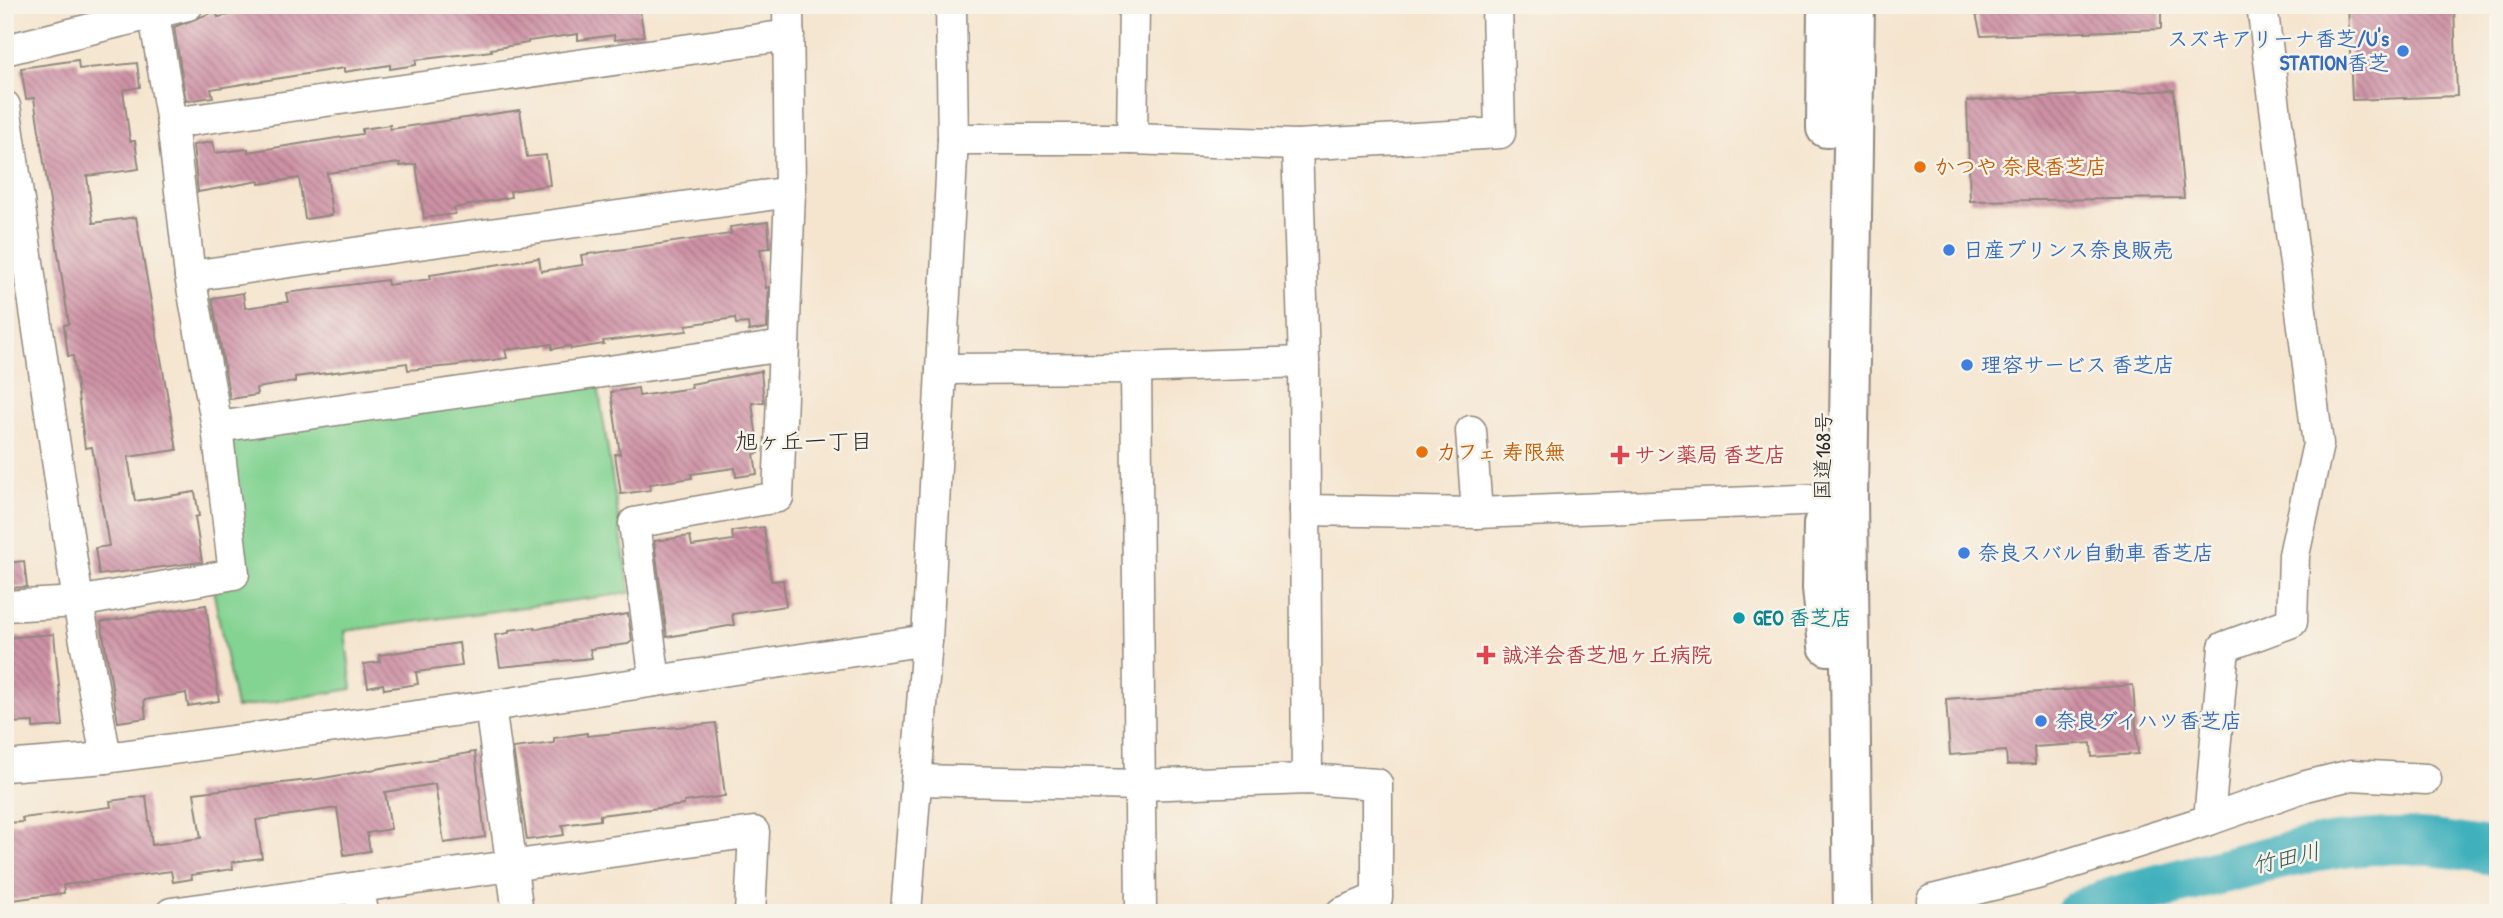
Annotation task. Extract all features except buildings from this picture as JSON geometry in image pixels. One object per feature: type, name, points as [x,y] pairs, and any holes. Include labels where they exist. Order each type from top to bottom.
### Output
[{"type":"highway","name":"国道168号","points":[[1827,5],[1835,498]]},
{"type":"highway","name":"国道168号","points":[[1853,909],[1822,588],[1835,498],[1855,5]]},
{"type":"street","points":[[5,50],[188,5]]},
{"type":"street","points":[[655,681],[634,523],[778,497],[790,192],[788,5]]},
{"type":"street","points":[[906,913],[927,640],[953,139],[951,5]]},
{"type":"street","points":[[1132,139],[1134,5]]},
{"type":"street","points":[[953,139],[1132,139],[1297,145],[1500,133],[1497,5]]},
{"type":"street","points":[[2209,820],[2224,647],[2292,622],[2294,555],[2318,444],[2262,5]]},
{"type":"street","points":[[5,607],[78,602],[234,574],[218,427],[190,276],[172,123],[154,15]]},
{"type":"street","points":[[172,123],[789,35]]},
{"type":"street","points":[[5,107],[16,249],[106,758]]},
{"type":"street","points":[[1297,145],[1304,362],[1307,779]]},
{"type":"street","points":[[190,276],[790,192]]},
{"type":"street","points":[[218,427],[785,346]]},
{"type":"street","points":[[941,369],[1136,368],[1304,362]]},
{"type":"street","points":[[1136,368],[1142,913]]},
{"type":"street","points":[[1471,431],[1476,513]]},
{"type":"street","points":[[1305,510],[1476,513],[1835,498]]},
{"type":"street","points":[[5,766],[106,758],[490,706],[927,640]]},
{"type":"street","points":[[490,706],[518,913]]},
{"type":"street","points":[[1940,913],[1932,900],[2037,874],[2209,820],[2306,786],[2351,775],[2426,779]]},
{"type":"street","points":[[917,780],[1140,785],[1307,779],[1377,784],[1381,905],[1341,913]]},
{"type":"street","points":[[171,913],[361,900],[511,866],[754,832],[750,913]]},
{"type":"green space","points":[[597,379],[630,593],[345,631],[352,689],[236,708],[212,584],[242,577],[222,431]]},
{"type":"waterway","name":"竹田川","points":[[2079,913],[2155,888],[2276,857],[2352,844],[2426,842],[2498,853]]},
{"type":"railway","points":[[2495,5],[2498,127]]},
{"type":"place","name":"スズキアリーナ香芝/U's STATION香芝","points":[[2403,51]]},
{"type":"place","name":"かつや 奈良香芝店","points":[[1920,167]]},
{"type":"place","name":"日産プリンス奈良販売","points":[[1949,250]]},
{"type":"place","name":"理容サービス 香芝店","points":[[1967,365]]},
{"type":"place","name":"カフェ 寿限無","points":[[1422,452]]},
{"type":"place","name":"サン薬局 香芝店","points":[[1620,455]]},
{"type":"place","name":"奈良スバル自動車 香芝店","points":[[1964,553]]},
{"type":"place","name":"GEO 香芝店","points":[[1739,618]]},
{"type":"place","name":"誠洋会香芝旭ヶ丘病院","points":[[1486,655]]},
{"type":"place","name":"奈良ダイハツ香芝店","points":[[2041,721]]},
{"type":"district","name":"旭ヶ丘一丁目","points":[[804,441]]}]
